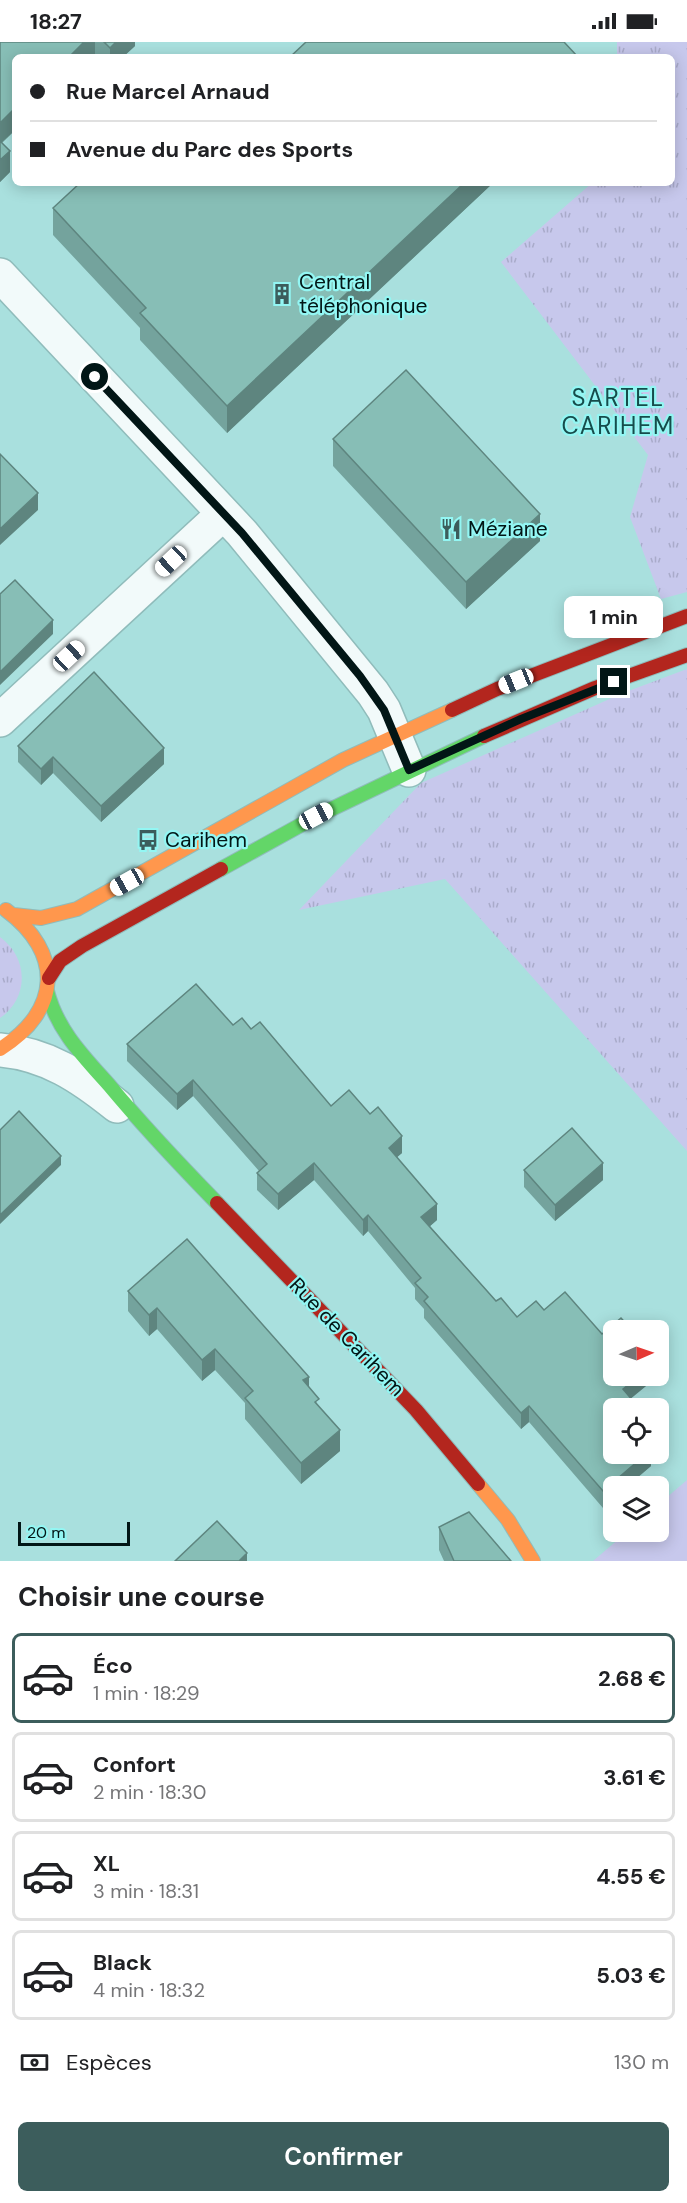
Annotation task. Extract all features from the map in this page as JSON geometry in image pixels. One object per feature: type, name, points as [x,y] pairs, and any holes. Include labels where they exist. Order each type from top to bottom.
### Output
[{"type":"main road","points":[[0,908],[14,915],[41,918],[77,909],[267,801],[395,736],[497,689],[687,616]]},
{"type":"main road","points":[[0,1049],[19,1038],[34,1022],[45,1002],[48,985],[60,961],[82,946],[316,816],[409,770],[532,715],[687,655]]},
{"type":"main road","name":"Rue de Carihem","points":[[14,915],[25,922],[40,942],[52,1011],[64,1033],[144,1127],[416,1410],[508,1520],[534,1561]]},
{"type":"street","points":[[0,275],[258,552],[360,676],[384,710],[409,770]]},
{"type":"street","points":[[0,720],[223,514]]},
{"type":"street","name":"Rue de Carihem","points":[[0,1049],[49,1060],[75,1074],[144,1127]]},
{"type":"green space","points":[[617,42],[687,42],[687,592],[661,599],[630,517],[648,455],[501,262],[589,186],[675,186],[675,54],[617,54]]},
{"type":"green space","points":[[687,669],[687,1151],[445,879],[299,910],[421,783],[623,693]]},
{"type":"green space","points":[[0,937],[10,946],[16,956],[22,978],[16,1000],[10,1010],[0,1018]]},
{"type":"green space","points":[[687,1480],[687,1561],[593,1561],[615,1542],[669,1542],[669,1495]]},
{"type":"building","points":[[0,42],[84,42],[72,54],[12,54],[12,111],[0,123]]},
{"type":"building","points":[[104,42],[116,42],[110,48]]},
{"type":"building","points":[[306,42],[564,42],[575,54],[293,54]]},
{"type":"building","points":[[0,141],[10,151],[0,160]]},
{"type":"building","name":"Central téléphonique","points":[[77,186],[461,186],[227,406],[140,313],[146,308],[53,208]]},
{"type":"building","points":[[406,370],[540,514],[466,582],[333,439]]},
{"type":"building","points":[[0,454],[38,493],[0,529]]},
{"type":"building","points":[[15,580],[53,620],[0,672],[0,594]]},
{"type":"building","points":[[94,672],[164,748],[101,806],[53,757],[41,769],[18,746]]},
{"type":"building","points":[[196,984],[233,1025],[242,1018],[251,1029],[260,1022],[331,1106],[349,1090],[370,1114],[378,1107],[402,1136],[389,1148],[437,1204],[421,1217],[496,1301],[501,1298],[517,1317],[536,1301],[544,1310],[565,1292],[603,1333],[603,1386],[627,1386],[623,1389],[631,1398],[603,1398],[603,1464],[634,1464],[620,1476],[603,1476],[603,1491],[529,1406],[521,1413],[424,1301],[428,1297],[415,1283],[421,1278],[368,1215],[363,1220],[314,1163],[278,1194],[257,1173],[267,1164],[193,1080],[177,1094],[127,1044]]},
{"type":"building","points":[[19,1111],[61,1156],[0,1215],[0,1130]]},
{"type":"building","points":[[572,1128],[603,1163],[555,1205],[524,1170]]},
{"type":"building","points":[[187,1239],[309,1377],[303,1380],[319,1399],[315,1402],[340,1430],[301,1463],[245,1398],[253,1391],[215,1349],[202,1360],[157,1308],[149,1315],[128,1291]]},
{"type":"building","points":[[469,1512],[511,1561],[454,1561],[439,1527]]},
{"type":"building","points":[[217,1521],[247,1553],[239,1561],[175,1561]]},
{"type":"traffic: fast","points":[[221,869],[317,816],[484,736]]},
{"type":"traffic: fast","points":[[47,991],[57,1018],[81,1053],[148,1130],[217,1203]]},
{"type":"traffic: slow","points":[[14,915],[41,918],[77,909],[343,760],[452,710]]},
{"type":"traffic: slow","points":[[0,1049],[20,1034],[35,1017],[44,1000],[48,981],[46,963],[38,945],[25,927],[6,910]]},
{"type":"traffic: slow","points":[[478,1484],[508,1520],[533,1561]]},
{"type":"traffic: jam","points":[[452,710],[497,689],[687,616]]},
{"type":"traffic: jam","points":[[484,736],[595,688],[687,655]]},
{"type":"traffic: jam","points":[[49,978],[60,961],[82,946],[221,869]]},
{"type":"traffic: jam","points":[[217,1203],[416,1410],[478,1484]]},
{"type":"place","name":"Central téléphonique","points":[[282,294]]},
{"type":"place","name":"Méziane","points":[[451,529]]},
{"type":"place","name":"Carihem","points":[[148,840]]},
{"type":"district","name":"SARTEL CARIHEM","points":[[618,412]]},
{"type":"route","points":[[95,377],[242,533],[360,676],[384,710],[409,770],[521,719],[614,682]]}]
